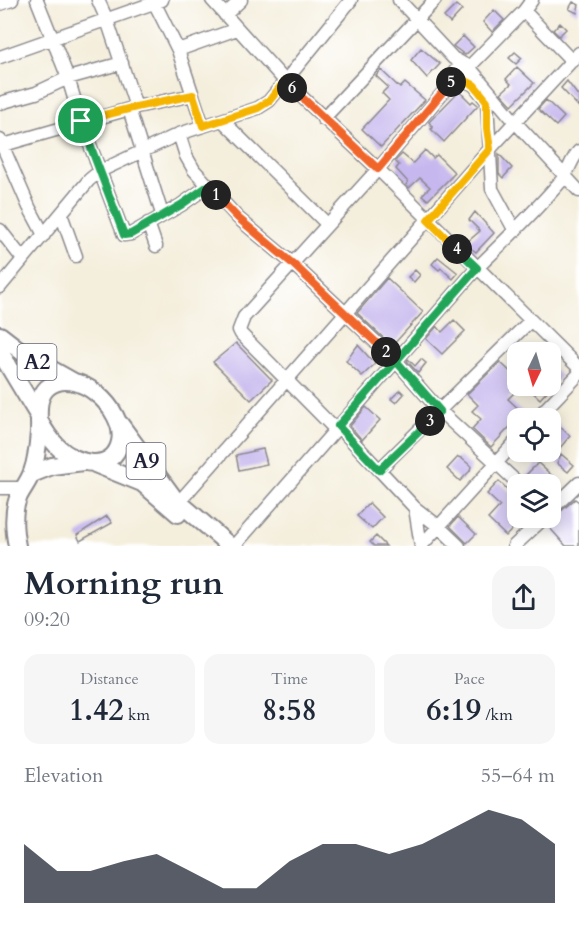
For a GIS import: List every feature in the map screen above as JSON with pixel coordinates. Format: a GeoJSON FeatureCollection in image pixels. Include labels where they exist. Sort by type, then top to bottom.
{"type":"FeatureCollection","features":[{"type":"Feature","properties":{"kind":"highway","name":"A2"},"geometry":{"type":"LineString","coordinates":[[0,335],[26,355],[98,394],[114,412],[120,423]]}},
{"type":"Feature","properties":{"kind":"highway","name":"A2"},"geometry":{"type":"LineString","coordinates":[[0,352],[44,429],[59,448],[89,463]]}},
{"type":"Feature","properties":{"kind":"highway","name":"A2"},"geometry":{"type":"LineString","coordinates":[[17,546],[15,512],[28,481],[37,450],[41,398],[45,390],[52,385],[64,382],[78,384]]}},
{"type":"Feature","properties":{"kind":"highway","name":"A9"},"geometry":{"type":"LineString","coordinates":[[120,423],[179,502],[232,546]]}},
{"type":"Feature","properties":{"kind":"highway"},"geometry":{"type":"LineString","coordinates":[[28,481],[52,466],[104,463],[111,459],[120,443],[120,423]]}},
{"type":"Feature","properties":{"kind":"highway","name":"A9"},"geometry":{"type":"LineString","coordinates":[[89,463],[142,483],[215,546]]}},
{"type":"Feature","properties":{"kind":"street"},"geometry":{"type":"LineString","coordinates":[[0,4],[12,0]]}},
{"type":"Feature","properties":{"kind":"street"},"geometry":{"type":"LineString","coordinates":[[37,0],[68,78],[81,121],[124,235],[131,234],[181,205],[208,186]]}},
{"type":"Feature","properties":{"kind":"street"},"geometry":{"type":"LineString","coordinates":[[98,0],[122,63],[142,149],[162,214]]}},
{"type":"Feature","properties":{"kind":"street"},"geometry":{"type":"LineString","coordinates":[[212,0],[285,81],[378,169],[578,368],[545,408]]}},
{"type":"Feature","properties":{"kind":"street"},"geometry":{"type":"LineString","coordinates":[[225,15],[241,0]]}},
{"type":"Feature","properties":{"kind":"street"},"geometry":{"type":"LineString","coordinates":[[3,278],[44,235],[89,180],[100,171],[142,149],[179,134],[258,108],[269,101],[351,0]]}},
{"type":"Feature","properties":{"kind":"street"},"geometry":{"type":"LineString","coordinates":[[399,0],[453,58],[469,67],[515,122],[579,191]]}},
{"type":"Feature","properties":{"kind":"street"},"geometry":{"type":"LineString","coordinates":[[323,119],[435,0]]}},
{"type":"Feature","properties":{"kind":"street"},"geometry":{"type":"LineString","coordinates":[[459,546],[415,508],[379,470],[285,381],[239,330],[244,317],[378,169],[456,76],[469,67],[532,0]]}},
{"type":"Feature","properties":{"kind":"street"},"geometry":{"type":"LineString","coordinates":[[0,57],[157,1],[178,50],[203,126]]}},
{"type":"Feature","properties":{"kind":"street"},"geometry":{"type":"LineString","coordinates":[[179,502],[490,149],[575,57],[524,11]]}},
{"type":"Feature","properties":{"kind":"street"},"geometry":{"type":"LineString","coordinates":[[178,50],[237,29]]}},
{"type":"Feature","properties":{"kind":"street"},"geometry":{"type":"LineString","coordinates":[[453,58],[456,76]]}},
{"type":"Feature","properties":{"kind":"street"},"geometry":{"type":"LineString","coordinates":[[0,104],[36,93],[68,78],[122,63]]}},
{"type":"Feature","properties":{"kind":"street"},"geometry":{"type":"LineString","coordinates":[[456,76],[474,85],[487,101],[492,189],[515,231]]}},
{"type":"Feature","properties":{"kind":"street"},"geometry":{"type":"LineString","coordinates":[[44,235],[1,144],[81,121],[193,95]]}},
{"type":"Feature","properties":{"kind":"street"},"geometry":{"type":"LineString","coordinates":[[223,121],[327,224]]}},
{"type":"Feature","properties":{"kind":"street"},"geometry":{"type":"LineString","coordinates":[[179,134],[190,165],[238,218],[293,264],[396,361],[440,411],[508,474]]}},
{"type":"Feature","properties":{"kind":"street"},"geometry":{"type":"LineString","coordinates":[[232,546],[477,268],[565,177],[579,151]]}},
{"type":"Feature","properties":{"kind":"street"},"geometry":{"type":"LineString","coordinates":[[61,214],[76,256]]}},
{"type":"Feature","properties":{"kind":"street"},"geometry":{"type":"LineString","coordinates":[[148,223],[156,246]]}},
{"type":"Feature","properties":{"kind":"street"},"geometry":{"type":"LineString","coordinates":[[0,230],[22,258]]}},
{"type":"Feature","properties":{"kind":"street"},"geometry":{"type":"LineString","coordinates":[[379,470],[530,321]]}},
{"type":"Feature","properties":{"kind":"street"},"geometry":{"type":"LineString","coordinates":[[415,508],[421,546],[507,450]]}},
{"type":"Feature","properties":{"kind":"street"},"geometry":{"type":"LineString","coordinates":[[0,487],[28,481]]}},
{"type":"Feature","properties":{"kind":"street"},"geometry":{"type":"LineString","coordinates":[[561,500],[579,483]]}},
{"type":"Feature","properties":{"kind":"street"},"geometry":{"type":"LineString","coordinates":[[514,546],[533,528]]}},
{"type":"Feature","properties":{"kind":"building"},"geometry":{"type":"Polygon","coordinates":[[[573,2],[579,5],[577,13],[569,9],[573,2]]]}},
{"type":"Feature","properties":{"kind":"building"},"geometry":{"type":"Polygon","coordinates":[[[456,5],[462,10],[450,23],[444,17],[456,5]]]}},
{"type":"Feature","properties":{"kind":"building"},"geometry":{"type":"Polygon","coordinates":[[[494,10],[504,20],[492,32],[483,22],[494,10]]]}},
{"type":"Feature","properties":{"kind":"building"},"geometry":{"type":"Polygon","coordinates":[[[560,23],[566,29],[559,36],[553,30],[560,23]]]}},
{"type":"Feature","properties":{"kind":"building"},"geometry":{"type":"Polygon","coordinates":[[[463,36],[474,47],[465,55],[453,46],[463,36]]]}},
{"type":"Feature","properties":{"kind":"building"},"geometry":{"type":"Polygon","coordinates":[[[421,48],[440,64],[427,78],[411,60],[421,48]]]}},
{"type":"Feature","properties":{"kind":"building"},"geometry":{"type":"Polygon","coordinates":[[[515,52],[522,58],[516,64],[509,58],[515,52]]]}},
{"type":"Feature","properties":{"kind":"building"},"geometry":{"type":"Polygon","coordinates":[[[517,67],[534,83],[512,105],[501,93],[511,84],[506,79],[517,67]]]}},
{"type":"Feature","properties":{"kind":"building"},"geometry":{"type":"Polygon","coordinates":[[[381,70],[400,88],[405,83],[425,100],[381,147],[362,129],[389,100],[382,93],[388,87],[376,76],[381,70]]]}},
{"type":"Feature","properties":{"kind":"building"},"geometry":{"type":"Polygon","coordinates":[[[567,81],[579,97],[579,107],[561,88],[567,81]]]}},
{"type":"Feature","properties":{"kind":"building"},"geometry":{"type":"Polygon","coordinates":[[[459,91],[471,103],[473,101],[478,105],[444,142],[431,129],[433,128],[429,122],[459,91]]]}},
{"type":"Feature","properties":{"kind":"building"},"geometry":{"type":"Polygon","coordinates":[[[546,100],[564,117],[556,126],[538,109],[546,100]]]}},
{"type":"Feature","properties":{"kind":"building"},"geometry":{"type":"Polygon","coordinates":[[[425,150],[433,158],[437,155],[455,173],[428,200],[422,195],[430,187],[420,178],[409,188],[406,185],[408,182],[396,169],[399,165],[395,161],[402,154],[413,163],[425,150]]]}},
{"type":"Feature","properties":{"kind":"building"},"geometry":{"type":"Polygon","coordinates":[[[499,154],[512,168],[503,178],[499,174],[499,154]]]}},
{"type":"Feature","properties":{"kind":"building"},"geometry":{"type":"Polygon","coordinates":[[[475,212],[494,233],[476,252],[465,244],[480,231],[469,220],[475,212]]]}},
{"type":"Feature","properties":{"kind":"building"},"geometry":{"type":"Polygon","coordinates":[[[438,257],[458,273],[453,279],[441,268],[439,270],[432,264],[438,257]]]}},
{"type":"Feature","properties":{"kind":"building"},"geometry":{"type":"Polygon","coordinates":[[[415,270],[420,275],[414,282],[408,277],[415,270]]]}},
{"type":"Feature","properties":{"kind":"building"},"geometry":{"type":"Polygon","coordinates":[[[387,278],[423,312],[392,346],[357,313],[387,278]]]}},
{"type":"Feature","properties":{"kind":"building"},"geometry":{"type":"Polygon","coordinates":[[[454,320],[465,331],[442,354],[426,339],[437,326],[442,332],[454,320]]]}},
{"type":"Feature","properties":{"kind":"building"},"geometry":{"type":"Polygon","coordinates":[[[236,343],[272,380],[251,400],[213,362],[236,343]]]}},
{"type":"Feature","properties":{"kind":"building"},"geometry":{"type":"Polygon","coordinates":[[[358,345],[375,364],[362,376],[346,361],[358,345]]]}},
{"type":"Feature","properties":{"kind":"building"},"geometry":{"type":"Polygon","coordinates":[[[408,359],[415,366],[421,359],[426,363],[418,373],[407,361],[408,359]]]}},
{"type":"Feature","properties":{"kind":"building"},"geometry":{"type":"Polygon","coordinates":[[[500,362],[507,369],[507,396],[511,396],[508,399],[518,408],[507,408],[507,430],[491,447],[472,429],[481,419],[472,411],[478,405],[467,394],[500,362]]]}},
{"type":"Feature","properties":{"kind":"building"},"geometry":{"type":"Polygon","coordinates":[[[400,390],[404,394],[396,403],[391,399],[400,390]]]}},
{"type":"Feature","properties":{"kind":"building"},"geometry":{"type":"Polygon","coordinates":[[[366,407],[380,420],[362,440],[350,426],[366,407]]]}},
{"type":"Feature","properties":{"kind":"building"},"geometry":{"type":"Polygon","coordinates":[[[561,427],[570,436],[561,447],[561,427]]]}},
{"type":"Feature","properties":{"kind":"building"},"geometry":{"type":"Polygon","coordinates":[[[263,449],[267,464],[239,470],[236,455],[263,449]]]}},
{"type":"Feature","properties":{"kind":"building"},"geometry":{"type":"Polygon","coordinates":[[[561,454],[574,465],[568,472],[557,463],[561,462],[561,454]]]}},
{"type":"Feature","properties":{"kind":"building"},"geometry":{"type":"Polygon","coordinates":[[[458,457],[471,466],[470,471],[460,481],[447,469],[458,457]]]}},
{"type":"Feature","properties":{"kind":"building"},"geometry":{"type":"Polygon","coordinates":[[[538,463],[550,474],[527,474],[538,463]]]}},
{"type":"Feature","properties":{"kind":"building"},"geometry":{"type":"Polygon","coordinates":[[[499,481],[507,489],[507,528],[514,528],[506,536],[488,519],[500,506],[487,494],[499,481]]]}},
{"type":"Feature","properties":{"kind":"building"},"geometry":{"type":"Polygon","coordinates":[[[575,499],[579,502],[579,546],[566,546],[550,528],[561,528],[561,511],[575,499]]]}},
{"type":"Feature","properties":{"kind":"building"},"geometry":{"type":"Polygon","coordinates":[[[369,503],[383,517],[372,529],[357,516],[369,503]]]}},
{"type":"Feature","properties":{"kind":"building"},"geometry":{"type":"Polygon","coordinates":[[[107,516],[112,523],[80,541],[77,535],[107,516]]]}},
{"type":"Feature","properties":{"kind":"building"},"geometry":{"type":"Polygon","coordinates":[[[458,517],[476,534],[467,543],[450,526],[458,517]]]}},
{"type":"Feature","properties":{"kind":"building"},"geometry":{"type":"Polygon","coordinates":[[[376,536],[386,546],[374,546],[370,542],[376,536]]]}},
{"type":"Feature","properties":{"kind":"route"},"geometry":{"type":"LineString","coordinates":[[81,121],[124,235],[131,234],[181,205],[208,186],[238,218],[293,264],[396,361],[338,426],[379,470],[440,411],[396,361],[477,268],[428,220],[490,149],[487,101],[474,85],[456,76],[378,169],[285,81],[269,101],[258,108],[203,126],[193,95],[81,121]]}}]}
